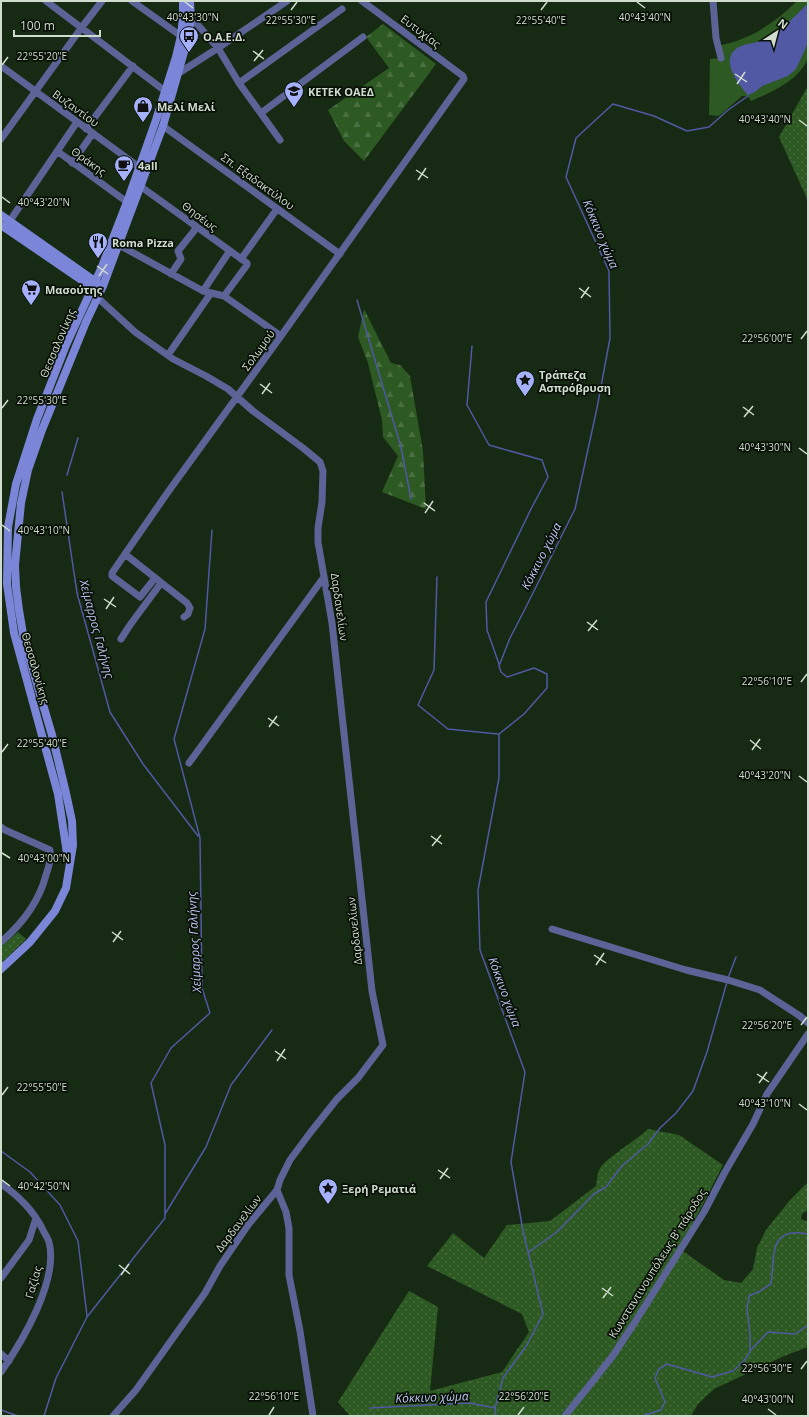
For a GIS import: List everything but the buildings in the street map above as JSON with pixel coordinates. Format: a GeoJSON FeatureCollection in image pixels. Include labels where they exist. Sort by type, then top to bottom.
{"type":"FeatureCollection","features":[{"type":"Feature","properties":{"kind":"main road","name":"Θεσσαλονίκης"},"geometry":{"type":"LineString","coordinates":[[69,864],[58,794],[14,633],[7,584],[8,527],[12,499],[28,443],[66,345],[93,288],[127,202],[165,91],[181,36],[183,1]]}},
{"type":"Feature","properties":{"kind":"main road","name":"Θεσσαλονίκης"},"geometry":{"type":"LineString","coordinates":[[1,969],[30,942],[55,911],[66,888],[73,845],[72,821],[52,735],[24,640],[16,587],[15,565],[21,503],[28,470],[48,416],[86,322],[103,286],[163,126],[188,38],[191,14],[190,1]]}},
{"type":"Feature","properties":{"kind":"main road"},"geometry":{"type":"LineString","coordinates":[[1,215],[5,225],[93,288],[98,298]]}},
{"type":"Feature","properties":{"kind":"main road"},"geometry":{"type":"LineString","coordinates":[[93,288],[103,286]]}},
{"type":"Feature","properties":{"kind":"street"},"geometry":{"type":"LineString","coordinates":[[46,1],[165,91]]}},
{"type":"Feature","properties":{"kind":"street"},"geometry":{"type":"LineString","coordinates":[[1,139],[102,1]]}},
{"type":"Feature","properties":{"kind":"street"},"geometry":{"type":"LineString","coordinates":[[132,1],[181,36]]}},
{"type":"Feature","properties":{"kind":"street"},"geometry":{"type":"LineString","coordinates":[[178,73],[287,1]]}},
{"type":"Feature","properties":{"kind":"street","name":"Ευτυχίας"},"geometry":{"type":"LineString","coordinates":[[362,1],[463,76],[464,79]]}},
{"type":"Feature","properties":{"kind":"street"},"geometry":{"type":"LineString","coordinates":[[713,1],[716,38],[721,58]]}},
{"type":"Feature","properties":{"kind":"street"},"geometry":{"type":"LineString","coordinates":[[239,83],[342,9]]}},
{"type":"Feature","properties":{"kind":"street"},"geometry":{"type":"LineString","coordinates":[[191,14],[197,24],[218,48],[239,83],[280,140]]}},
{"type":"Feature","properties":{"kind":"street"},"geometry":{"type":"LineString","coordinates":[[261,113],[363,37]]}},
{"type":"Feature","properties":{"kind":"street","name":"Βυζαντίου"},"geometry":{"type":"LineString","coordinates":[[1,66],[139,167]]}},
{"type":"Feature","properties":{"kind":"street"},"geometry":{"type":"LineString","coordinates":[[86,128],[133,66]]}},
{"type":"Feature","properties":{"kind":"street","name":"Σολωμού"},"geometry":{"type":"LineString","coordinates":[[158,580],[140,597],[111,575],[168,492],[464,79]]}},
{"type":"Feature","properties":{"kind":"street"},"geometry":{"type":"LineString","coordinates":[[5,225],[78,122]]}},
{"type":"Feature","properties":{"kind":"street","name":"Σπ. Εξαδακτύλου"},"geometry":{"type":"LineString","coordinates":[[163,126],[340,254]]}},
{"type":"Feature","properties":{"kind":"street"},"geometry":{"type":"LineString","coordinates":[[72,163],[93,133]]}},
{"type":"Feature","properties":{"kind":"street","name":"Θράκης"},"geometry":{"type":"LineString","coordinates":[[57,151],[127,202]]}},
{"type":"Feature","properties":{"kind":"street","name":"Θησέως"},"geometry":{"type":"LineString","coordinates":[[140,186],[247,264],[224,296]]}},
{"type":"Feature","properties":{"kind":"street"},"geometry":{"type":"LineString","coordinates":[[241,259],[277,209]]}},
{"type":"Feature","properties":{"kind":"street"},"geometry":{"type":"LineString","coordinates":[[171,274],[181,259],[178,251],[194,231],[196,226]]}},
{"type":"Feature","properties":{"kind":"street"},"geometry":{"type":"LineString","coordinates":[[119,245],[203,291],[224,296],[281,336]]}},
{"type":"Feature","properties":{"kind":"street"},"geometry":{"type":"LineString","coordinates":[[203,291],[229,252]]}},
{"type":"Feature","properties":{"kind":"street"},"geometry":{"type":"LineString","coordinates":[[168,355],[211,293]]}},
{"type":"Feature","properties":{"kind":"street","name":"Δαρδανελίων"},"geometry":{"type":"LineString","coordinates":[[98,298],[129,327],[168,355],[216,381],[256,414],[320,462],[323,471],[318,542],[332,623],[372,991],[383,1045],[358,1078],[337,1099],[290,1160],[280,1180],[277,1190],[248,1225],[220,1266],[205,1293],[136,1390],[113,1416]]}},
{"type":"Feature","properties":{"kind":"street"},"geometry":{"type":"LineString","coordinates":[[125,554],[187,603],[190,608],[188,614],[184,617]]}},
{"type":"Feature","properties":{"kind":"street"},"geometry":{"type":"LineString","coordinates":[[189,763],[324,577]]}},
{"type":"Feature","properties":{"kind":"street"},"geometry":{"type":"LineString","coordinates":[[121,639],[158,580]]}},
{"type":"Feature","properties":{"kind":"street"},"geometry":{"type":"LineString","coordinates":[[1,942],[31,910],[44,885],[51,860],[50,850],[2,831]]}},
{"type":"Feature","properties":{"kind":"street"},"geometry":{"type":"LineString","coordinates":[[552,929],[686,970],[728,980],[760,990],[800,1016],[808,1023]]}},
{"type":"Feature","properties":{"kind":"street","name":"Κωνσταντινουπόλεως Β' πάροδος"},"geometry":{"type":"LineString","coordinates":[[565,1416],[612,1357],[635,1322],[704,1212],[753,1124],[767,1094],[808,1034]]}},
{"type":"Feature","properties":{"kind":"street","name":"Γαζίας"},"geometry":{"type":"LineString","coordinates":[[1,1184],[17,1195],[36,1218],[49,1242],[51,1260],[49,1276],[34,1315],[18,1347],[1,1372]]}},
{"type":"Feature","properties":{"kind":"street"},"geometry":{"type":"LineString","coordinates":[[277,1190],[286,1212],[289,1228],[289,1275],[300,1332],[313,1416]]}},
{"type":"Feature","properties":{"kind":"street"},"geometry":{"type":"LineString","coordinates":[[1,1278],[29,1240],[36,1218]]}},
{"type":"Feature","properties":{"kind":"street"},"geometry":{"type":"LineString","coordinates":[[1,1354],[9,1361]]}},
{"type":"Feature","properties":{"kind":"green space"},"geometry":{"type":"Polygon","coordinates":[[[797,1],[808,1],[808,58],[804,66],[784,85],[775,90],[751,101],[748,96],[742,96],[719,116],[709,115],[710,59],[721,58],[721,45],[743,39],[762,29],[772,23],[797,1]]]}},
{"type":"Feature","properties":{"kind":"green space"},"geometry":{"type":"Polygon","coordinates":[[[383,24],[436,64],[364,161],[344,141],[328,110],[389,68],[366,37],[383,24]]]}},
{"type":"Feature","properties":{"kind":"green space"},"geometry":{"type":"Polygon","coordinates":[[[808,86],[808,201],[779,137],[808,86]]]}},
{"type":"Feature","properties":{"kind":"green space"},"geometry":{"type":"Polygon","coordinates":[[[364,309],[391,363],[400,365],[410,376],[423,451],[426,509],[382,492],[398,456],[383,437],[382,420],[368,363],[358,337],[364,309]]]}},
{"type":"Feature","properties":{"kind":"green space"},"geometry":{"type":"Polygon","coordinates":[[[18,932],[26,939],[1,963],[1,947],[18,932]]]}},
{"type":"Feature","properties":{"kind":"green space"},"geometry":{"type":"Polygon","coordinates":[[[648,1129],[679,1135],[723,1165],[680,1249],[724,1280],[741,1283],[753,1269],[757,1248],[766,1230],[790,1200],[808,1182],[808,1210],[802,1214],[801,1219],[808,1222],[808,1347],[784,1356],[714,1389],[698,1404],[691,1416],[350,1416],[338,1402],[409,1291],[438,1307],[430,1391],[502,1372],[529,1332],[522,1314],[427,1266],[453,1233],[484,1258],[507,1225],[550,1221],[596,1186],[598,1172],[602,1166],[648,1129]]]}},
{"type":"Feature","properties":{"kind":"water"},"geometry":{"type":"Polygon","coordinates":[[[808,3],[808,43],[796,69],[788,76],[762,86],[755,92],[748,95],[736,79],[730,66],[732,54],[739,47],[762,41],[771,35],[788,22],[808,3]]]}},
{"type":"Feature","properties":{"kind":"waterway","name":"Κόκκινο χώμα"},"geometry":{"type":"LineString","coordinates":[[496,1416],[495,1408],[503,1378],[527,1345],[543,1314],[523,1231],[511,1162],[525,1072],[480,950],[478,890],[499,778],[499,734],[524,714],[547,688],[547,674],[534,668],[507,677],[501,672],[499,666],[510,638],[575,509],[597,408],[610,338],[609,271],[566,177],[576,138],[613,104],[654,116],[687,131],[709,127],[728,110],[748,96]]}},
{"type":"Feature","properties":{"kind":"waterway","name":"Κόκκινο χώμα"},"geometry":{"type":"LineString","coordinates":[[357,300],[401,447],[411,499]]}},
{"type":"Feature","properties":{"kind":"waterway","name":"Κόκκινο χώμα"},"geometry":{"type":"LineString","coordinates":[[472,346],[467,405],[489,445],[542,460],[548,477],[486,602],[487,630],[499,664]]}},
{"type":"Feature","properties":{"kind":"waterway"},"geometry":{"type":"LineString","coordinates":[[67,475],[78,438]]}},
{"type":"Feature","properties":{"kind":"waterway","name":"Χείμαρρος Γαλήνης"},"geometry":{"type":"LineString","coordinates":[[62,492],[77,593],[110,712],[143,764],[198,836]]}},
{"type":"Feature","properties":{"kind":"waterway","name":"Χείμαρρος Γαλήνης"},"geometry":{"type":"LineString","coordinates":[[44,1416],[56,1378],[87,1317],[165,1218],[165,1145],[151,1083],[171,1048],[210,1013],[202,988],[200,838],[174,739],[205,629],[212,530]]}},
{"type":"Feature","properties":{"kind":"waterway","name":"Κόκκινο χώμα"},"geometry":{"type":"LineString","coordinates":[[437,577],[434,670],[418,705],[448,729],[498,734]]}},
{"type":"Feature","properties":{"kind":"waterway","name":"Κόκκινο χώμα"},"geometry":{"type":"LineString","coordinates":[[728,978],[736,957]]}},
{"type":"Feature","properties":{"kind":"waterway","name":"Κόκκινο χώμα"},"geometry":{"type":"LineString","coordinates":[[529,1252],[558,1231],[594,1194],[606,1187],[622,1166],[648,1144],[660,1128],[676,1113],[693,1091],[707,1052],[727,982]]}},
{"type":"Feature","properties":{"kind":"waterway"},"geometry":{"type":"LineString","coordinates":[[165,1214],[206,1147],[231,1085],[272,1030]]}},
{"type":"Feature","properties":{"kind":"waterway"},"geometry":{"type":"LineString","coordinates":[[1,1151],[30,1172],[60,1205],[78,1241],[87,1316]]}},
{"type":"Feature","properties":{"kind":"waterway"},"geometry":{"type":"LineString","coordinates":[[641,1416],[661,1410],[665,1402],[655,1378],[659,1369],[667,1364],[712,1377],[733,1371],[744,1361],[750,1352],[750,1333],[747,1309],[749,1296],[771,1284],[774,1254],[780,1239],[786,1234],[808,1234]]}},
{"type":"Feature","properties":{"kind":"waterway"},"geometry":{"type":"LineString","coordinates":[[750,1351],[768,1332],[795,1334],[808,1325]]}},
{"type":"Feature","properties":{"kind":"waterway","name":"Κόκκινο χώμα"},"geometry":{"type":"LineString","coordinates":[[370,1408],[469,1403],[495,1408]]}},
{"type":"Feature","properties":{"kind":"waterway"},"geometry":{"type":"LineString","coordinates":[[1,1410],[18,1416]]}},
{"type":"Feature","properties":{"kind":"place","name":"Ο.Α.Ε.Δ."},"geometry":{"type":"Point","coordinates":[189,53]}},
{"type":"Feature","properties":{"kind":"place","name":"ΚΕΤΕΚ ΟΑΕΔ"},"geometry":{"type":"Point","coordinates":[294,108]}},
{"type":"Feature","properties":{"kind":"place","name":"Μελί Μελί"},"geometry":{"type":"Point","coordinates":[143,123]}},
{"type":"Feature","properties":{"kind":"place","name":"4all"},"geometry":{"type":"Point","coordinates":[124,182]}},
{"type":"Feature","properties":{"kind":"place","name":"Roma Pizza"},"geometry":{"type":"Point","coordinates":[98,259]}},
{"type":"Feature","properties":{"kind":"place","name":"Μασούτης"},"geometry":{"type":"Point","coordinates":[31,306]}},
{"type":"Feature","properties":{"kind":"place","name":"Τράπεζα Ασπρόβρυση"},"geometry":{"type":"Point","coordinates":[525,397]}},
{"type":"Feature","properties":{"kind":"place","name":"Ξερή Ρεματιά"},"geometry":{"type":"Point","coordinates":[328,1205]}}]}
